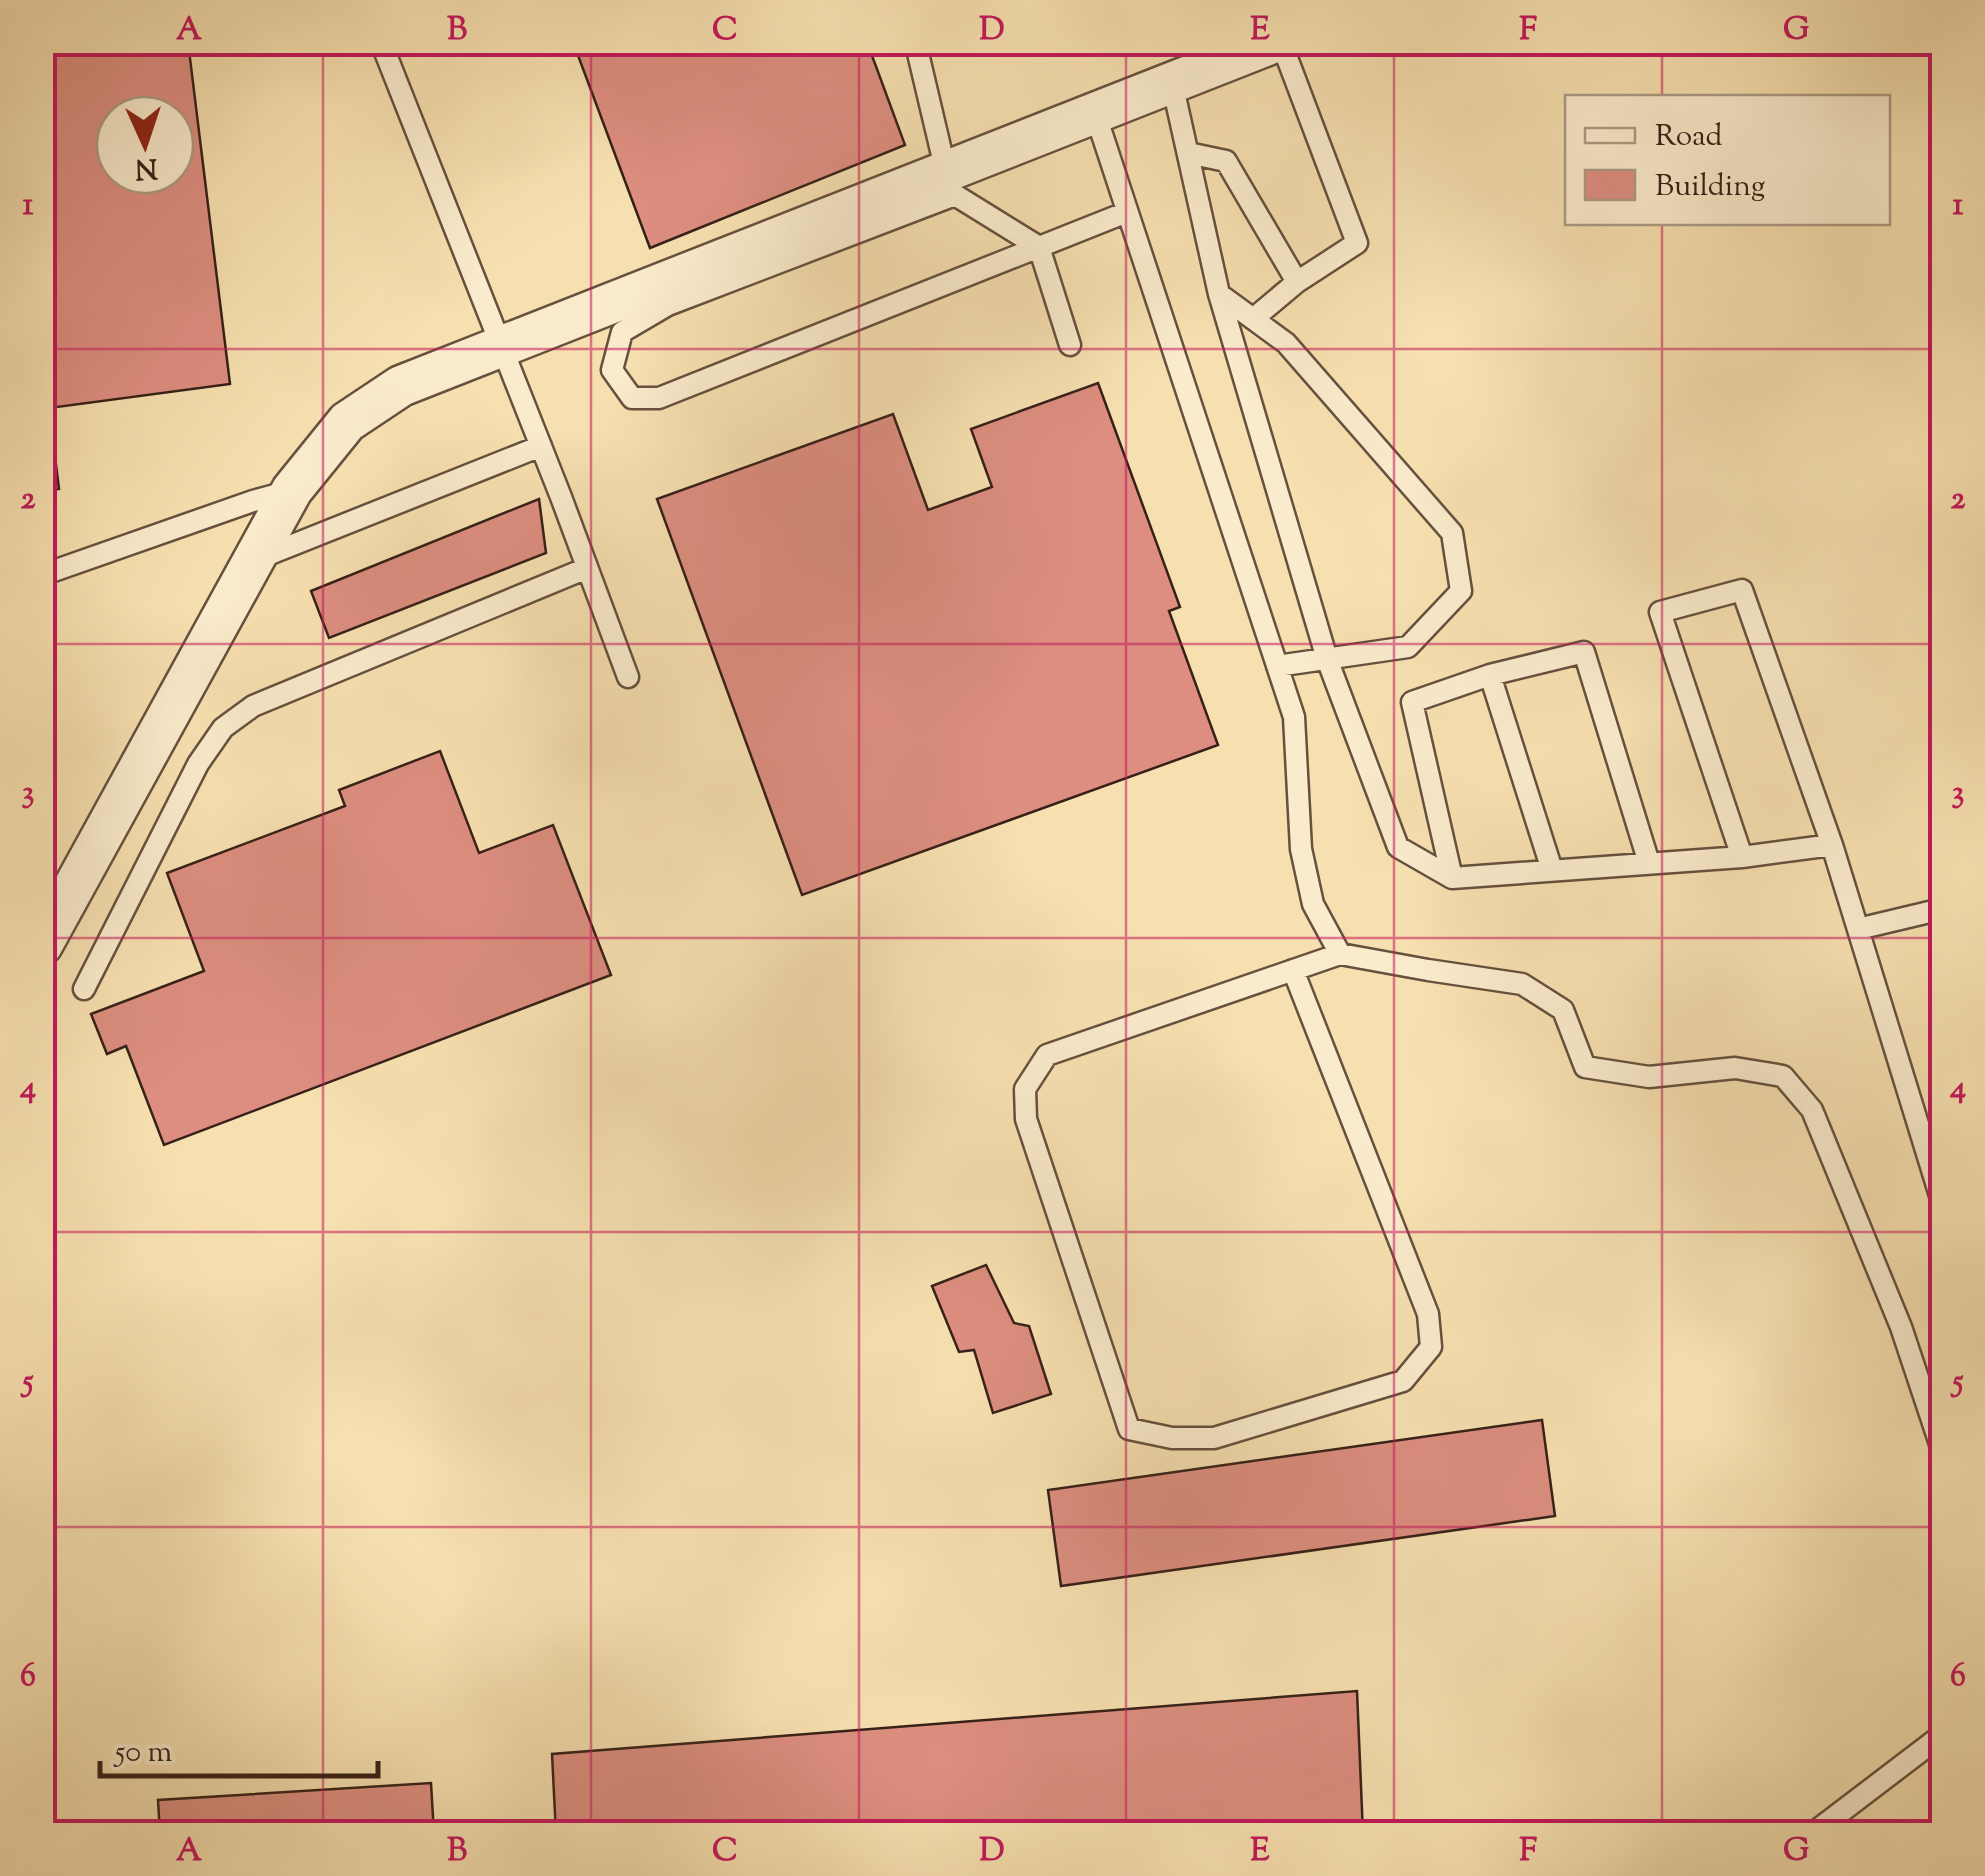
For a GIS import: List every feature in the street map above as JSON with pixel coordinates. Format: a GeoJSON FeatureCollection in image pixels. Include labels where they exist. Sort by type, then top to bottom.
{"type":"FeatureCollection","features":[{"type":"Feature","properties":{"kind":"street"},"geometry":{"type":"LineString","coordinates":[[42,945],[292,490],[347,422],[400,386],[1278,42]]}},
{"type":"Feature","properties":{"kind":"lane"},"geometry":{"type":"LineString","coordinates":[[381,42],[628,677]]}},
{"type":"Feature","properties":{"kind":"lane"},"geometry":{"type":"LineString","coordinates":[[918,42],[946,172]]}},
{"type":"Feature","properties":{"kind":"lane"},"geometry":{"type":"LineString","coordinates":[[1254,320],[1298,282],[1357,243],[1278,42]]}},
{"type":"Feature","properties":{"kind":"lane"},"geometry":{"type":"LineString","coordinates":[[1172,83],[1218,294],[1327,659],[1398,848],[1452,878],[1742,856],[1832,845]]}},
{"type":"Feature","properties":{"kind":"lane"},"geometry":{"type":"LineString","coordinates":[[1095,113],[1294,718],[1301,849],[1313,904],[1340,954]]}},
{"type":"Feature","properties":{"kind":"lane"},"geometry":{"type":"LineString","coordinates":[[1188,154],[1226,161],[1298,282]]}},
{"type":"Feature","properties":{"kind":"lane"},"geometry":{"type":"LineString","coordinates":[[1070,345],[1039,247],[955,195],[668,305],[622,332],[612,370],[632,398],[659,398],[1039,247],[1127,212]]}},
{"type":"Feature","properties":{"kind":"lane"},"geometry":{"type":"LineString","coordinates":[[1218,294],[1286,343],[1452,533],[1461,591],[1408,647],[1277,666]]}},
{"type":"Feature","properties":{"kind":"lane"},"geometry":{"type":"LineString","coordinates":[[254,560],[541,446]]}},
{"type":"Feature","properties":{"kind":"lane"},"geometry":{"type":"LineString","coordinates":[[42,574],[292,490]]}},
{"type":"Feature","properties":{"kind":"lane"},"geometry":{"type":"LineString","coordinates":[[84,989],[198,764],[222,728],[253,706],[588,568]]}},
{"type":"Feature","properties":{"kind":"lane"},"geometry":{"type":"LineString","coordinates":[[1742,856],[1660,612],[1742,590],[1832,845],[1942,1202]]}},
{"type":"Feature","properties":{"kind":"lane"},"geometry":{"type":"LineString","coordinates":[[1452,878],[1412,702],[1490,675],[1584,652],[1649,863]]}},
{"type":"Feature","properties":{"kind":"lane"},"geometry":{"type":"LineString","coordinates":[[1490,675],[1552,870]]}},
{"type":"Feature","properties":{"kind":"lane"},"geometry":{"type":"LineString","coordinates":[[1858,929],[1942,909]]}},
{"type":"Feature","properties":{"kind":"lane"},"geometry":{"type":"LineString","coordinates":[[1293,970],[1428,1314],[1431,1347],[1403,1382],[1214,1438],[1172,1438],[1129,1428],[1026,1118],[1024,1089],[1048,1055],[1293,970],[1340,954],[1522,984],[1563,1010],[1585,1067],[1649,1077],[1735,1068],[1783,1076],[1812,1110],[1901,1328],[1942,1448]]}},
{"type":"Feature","properties":{"kind":"lane"},"geometry":{"type":"LineString","coordinates":[[1812,1834],[1942,1734]]}},
{"type":"Feature","properties":{"kind":"building"},"geometry":{"type":"Polygon","coordinates":[[[42,42],[188,42],[195,95],[95,95],[95,195],[195,195],[195,99],[230,384],[49,408],[59,489],[42,491],[42,42]]]}},
{"type":"Feature","properties":{"kind":"building"},"geometry":{"type":"Polygon","coordinates":[[[573,42],[867,42],[905,145],[650,248],[573,42]]]}},
{"type":"Feature","properties":{"kind":"building"},"geometry":{"type":"Polygon","coordinates":[[[1098,383],[1180,607],[1169,611],[1218,745],[802,895],[657,499],[893,414],[928,510],[992,487],[971,429],[1098,383]]]}},
{"type":"Feature","properties":{"kind":"building"},"geometry":{"type":"Polygon","coordinates":[[[539,499],[546,553],[329,638],[311,591],[539,499]]]}},
{"type":"Feature","properties":{"kind":"building"},"geometry":{"type":"Polygon","coordinates":[[[440,751],[479,853],[553,825],[611,975],[164,1145],[126,1046],[107,1054],[91,1014],[204,971],[167,873],[345,806],[339,790],[440,751]]]}},
{"type":"Feature","properties":{"kind":"building"},"geometry":{"type":"Polygon","coordinates":[[[986,1265],[1014,1323],[1029,1326],[1051,1394],[993,1413],[974,1350],[959,1352],[932,1286],[986,1265]]]}},
{"type":"Feature","properties":{"kind":"building"},"geometry":{"type":"Polygon","coordinates":[[[1542,1420],[1555,1516],[1061,1586],[1048,1490],[1542,1420]]]}},
{"type":"Feature","properties":{"kind":"building"},"geometry":{"type":"Polygon","coordinates":[[[1357,1691],[1363,1834],[556,1834],[552,1754],[1357,1691]]]}},
{"type":"Feature","properties":{"kind":"building"},"geometry":{"type":"Polygon","coordinates":[[[431,1783],[434,1834],[160,1834],[158,1800],[431,1783]]]}}]}
